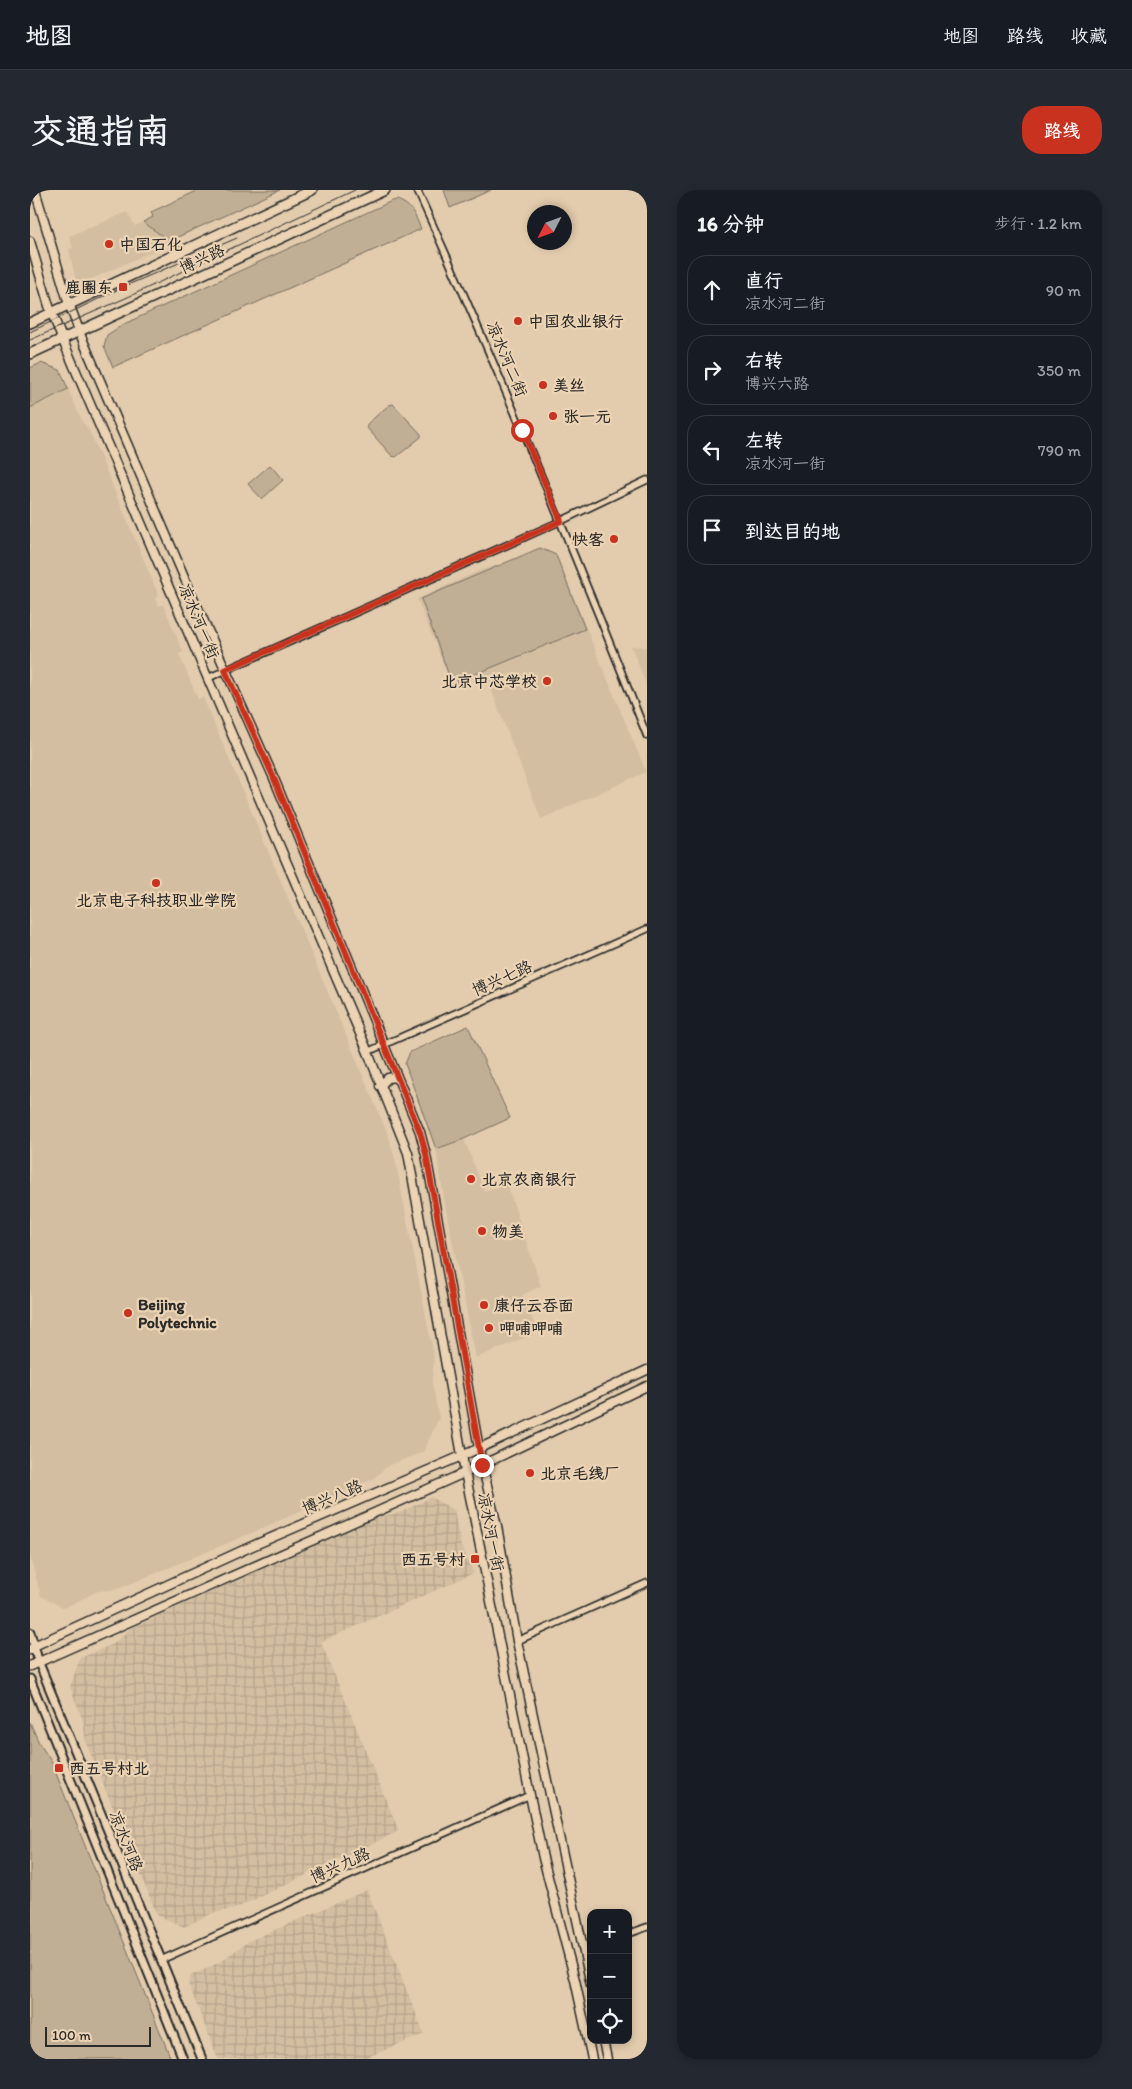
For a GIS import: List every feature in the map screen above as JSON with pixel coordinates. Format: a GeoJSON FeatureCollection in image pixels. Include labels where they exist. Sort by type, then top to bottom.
{"type":"FeatureCollection","features":[{"type":"Feature","properties":{"kind":"main road","name":"凉水河一街"},"geometry":{"type":"LineString","coordinates":[[35,190],[69,305],[225,670],[273,776],[420,1132],[426,1154],[482,1465],[497,1526],[517,1641],[587,1950]]}},
{"type":"Feature","properties":{"kind":"main road","name":"博兴路"},"geometry":{"type":"LineString","coordinates":[[30,324],[312,190]]}},
{"type":"Feature","properties":{"kind":"main road","name":"博兴路"},"geometry":{"type":"LineString","coordinates":[[30,354],[386,190]]}},
{"type":"Feature","properties":{"kind":"main road","name":"凉水河一街"},"geometry":{"type":"LineString","coordinates":[[30,241],[52,313],[367,1052],[408,1153],[465,1472],[530,1796],[543,1858],[592,2059]]}},
{"type":"Feature","properties":{"kind":"main road"},"geometry":{"type":"LineString","coordinates":[[380,1086],[388,1078],[394,1077],[399,1081]]}},
{"type":"Feature","properties":{"kind":"main road","name":"博兴八路"},"geometry":{"type":"LineString","coordinates":[[32,1648],[250,1548],[480,1448],[647,1370]]}},
{"type":"Feature","properties":{"kind":"main road","name":"博兴八路"},"geometry":{"type":"LineString","coordinates":[[30,1666],[482,1465],[647,1386]]}},
{"type":"Feature","properties":{"kind":"main road"},"geometry":{"type":"LineString","coordinates":[[604,2044],[607,2059]]}},
{"type":"Feature","properties":{"kind":"street","name":"凉水河二街"},"geometry":{"type":"LineString","coordinates":[[417,190],[482,334],[561,521],[647,736]]}},
{"type":"Feature","properties":{"kind":"street"},"geometry":{"type":"LineString","coordinates":[[208,678],[561,521],[647,480]]}},
{"type":"Feature","properties":{"kind":"street","name":"博兴七路"},"geometry":{"type":"LineString","coordinates":[[367,1052],[647,929]]}},
{"type":"Feature","properties":{"kind":"street"},"geometry":{"type":"LineString","coordinates":[[517,1641],[647,1583]]}},
{"type":"Feature","properties":{"kind":"street","name":"凉水河路"},"geometry":{"type":"LineString","coordinates":[[30,1632],[32,1648],[38,1664],[202,2059]]}},
{"type":"Feature","properties":{"kind":"street","name":"凉水河路"},"geometry":{"type":"LineString","coordinates":[[30,1679],[183,2059]]}},
{"type":"Feature","properties":{"kind":"street","name":"博兴九路"},"geometry":{"type":"LineString","coordinates":[[160,1960],[530,1796]]}},
{"type":"Feature","properties":{"kind":"street"},"geometry":{"type":"LineString","coordinates":[[632,1933],[647,1927]]}},
{"type":"Feature","properties":{"kind":"shaded area"},"geometry":{"type":"Polygon","coordinates":[[[199,190],[280,190],[169,241],[143,222],[153,217],[151,212],[199,190]]]}},
{"type":"Feature","properties":{"kind":"shaded area"},"geometry":{"type":"Polygon","coordinates":[[[444,190],[491,190],[450,208],[444,190]]]}},
{"type":"Feature","properties":{"kind":"shaded area"},"geometry":{"type":"Polygon","coordinates":[[[397,200],[410,208],[421,229],[113,367],[104,346],[107,335],[124,324],[397,200]]]}},
{"type":"Feature","properties":{"kind":"shaded area"},"geometry":{"type":"Polygon","coordinates":[[[127,212],[135,226],[143,222],[171,243],[85,282],[76,282],[69,249],[73,248],[69,236],[127,212]]]}},
{"type":"Feature","properties":{"kind":"shaded area"},"geometry":{"type":"Polygon","coordinates":[[[41,363],[60,370],[68,389],[30,408],[30,368],[41,363]]]}},
{"type":"Feature","properties":{"kind":"shaded area","name":"北京电子科技职业学院"},"geometry":{"type":"Polygon","coordinates":[[[68,389],[82,421],[90,432],[159,596],[155,598],[159,606],[163,604],[183,652],[179,654],[198,699],[203,697],[389,1137],[434,1357],[432,1382],[439,1418],[423,1452],[389,1465],[373,1479],[247,1535],[118,1589],[98,1591],[64,1608],[41,1596],[30,1557],[30,408],[68,389]]]}},
{"type":"Feature","properties":{"kind":"shaded area"},"geometry":{"type":"Polygon","coordinates":[[[393,404],[421,434],[421,437],[396,457],[392,456],[367,428],[367,424],[389,405],[393,404]]]}},
{"type":"Feature","properties":{"kind":"shaded area"},"geometry":{"type":"Polygon","coordinates":[[[270,465],[283,480],[262,499],[248,484],[270,465]]]}},
{"type":"Feature","properties":{"kind":"shaded area","name":"北京中芯学校"},"geometry":{"type":"Polygon","coordinates":[[[540,548],[556,555],[646,772],[541,819],[485,674],[453,687],[417,599],[483,569],[502,565],[540,548]]]}},
{"type":"Feature","properties":{"kind":"shaded area"},"geometry":{"type":"Polygon","coordinates":[[[540,548],[556,555],[585,629],[452,684],[421,599],[540,548]]]}},
{"type":"Feature","properties":{"kind":"shaded area"},"geometry":{"type":"Polygon","coordinates":[[[631,646],[647,647],[647,687],[631,646]]]}},
{"type":"Feature","properties":{"kind":"shaded area"},"geometry":{"type":"Polygon","coordinates":[[[468,1026],[510,1118],[464,1139],[436,1149],[405,1064],[410,1052],[468,1026]]]}},
{"type":"Feature","properties":{"kind":"shaded area"},"geometry":{"type":"Polygon","coordinates":[[[464,1139],[484,1191],[507,1184],[541,1286],[522,1295],[538,1332],[476,1358],[446,1210],[436,1149],[464,1139]]]}},
{"type":"Feature","properties":{"kind":"shaded area"},"geometry":{"type":"Polygon","coordinates":[[[431,1497],[454,1510],[461,1546],[474,1573],[321,1642],[399,1831],[234,1909],[213,1913],[184,1927],[157,1915],[86,1743],[83,1721],[70,1687],[80,1658],[113,1644],[131,1628],[377,1517],[399,1513],[431,1497]]]}},
{"type":"Feature","properties":{"kind":"shaded area"},"geometry":{"type":"Polygon","coordinates":[[[30,1722],[39,1743],[51,1761],[171,2059],[30,2059],[30,1722]]]}},
{"type":"Feature","properties":{"kind":"shaded area"},"geometry":{"type":"Polygon","coordinates":[[[367,1890],[424,2034],[363,2059],[218,2059],[188,1983],[191,1976],[218,1963],[249,1941],[367,1890]]]}},
{"type":"Feature","properties":{"kind":"tram line"},"geometry":{"type":"LineString","coordinates":[[30,340],[128,297],[355,190]]}},
{"type":"Feature","properties":{"kind":"tram line"},"geometry":{"type":"LineString","coordinates":[[30,332],[123,287],[237,238]]}},
{"type":"Feature","properties":{"kind":"place","name":"中国石化"},"geometry":{"type":"Point","coordinates":[109,244]}},
{"type":"Feature","properties":{"kind":"place","name":"鹿圈东"},"geometry":{"type":"Point","coordinates":[123,287]}},
{"type":"Feature","properties":{"kind":"place","name":"中国农业银行"},"geometry":{"type":"Point","coordinates":[518,321]}},
{"type":"Feature","properties":{"kind":"place","name":"美丝"},"geometry":{"type":"Point","coordinates":[543,385]}},
{"type":"Feature","properties":{"kind":"place","name":"张一元"},"geometry":{"type":"Point","coordinates":[553,416]}},
{"type":"Feature","properties":{"kind":"place","name":"快客"},"geometry":{"type":"Point","coordinates":[614,539]}},
{"type":"Feature","properties":{"kind":"place","name":"北京中芯学校"},"geometry":{"type":"Point","coordinates":[547,681]}},
{"type":"Feature","properties":{"kind":"place","name":"北京电子科技职业学院"},"geometry":{"type":"Point","coordinates":[156,883]}},
{"type":"Feature","properties":{"kind":"place","name":"北京农商银行"},"geometry":{"type":"Point","coordinates":[471,1179]}},
{"type":"Feature","properties":{"kind":"place","name":"物美"},"geometry":{"type":"Point","coordinates":[482,1231]}},
{"type":"Feature","properties":{"kind":"place","name":"康仔云吞面"},"geometry":{"type":"Point","coordinates":[484,1305]}},
{"type":"Feature","properties":{"kind":"place","name":"Beijing Polytechnic"},"geometry":{"type":"Point","coordinates":[128,1313]}},
{"type":"Feature","properties":{"kind":"place","name":"呷哺呷哺"},"geometry":{"type":"Point","coordinates":[489,1328]}},
{"type":"Feature","properties":{"kind":"place","name":"北京毛线厂"},"geometry":{"type":"Point","coordinates":[530,1473]}},
{"type":"Feature","properties":{"kind":"place","name":"西五号村"},"geometry":{"type":"Point","coordinates":[475,1559]}},
{"type":"Feature","properties":{"kind":"place","name":"西五号村北"},"geometry":{"type":"Point","coordinates":[59,1768]}},
{"type":"Feature","properties":{"kind":"route"},"geometry":{"type":"LineString","coordinates":[[482,1465],[426,1154],[420,1132],[273,776],[225,670],[561,521],[522,430]]}}]}
